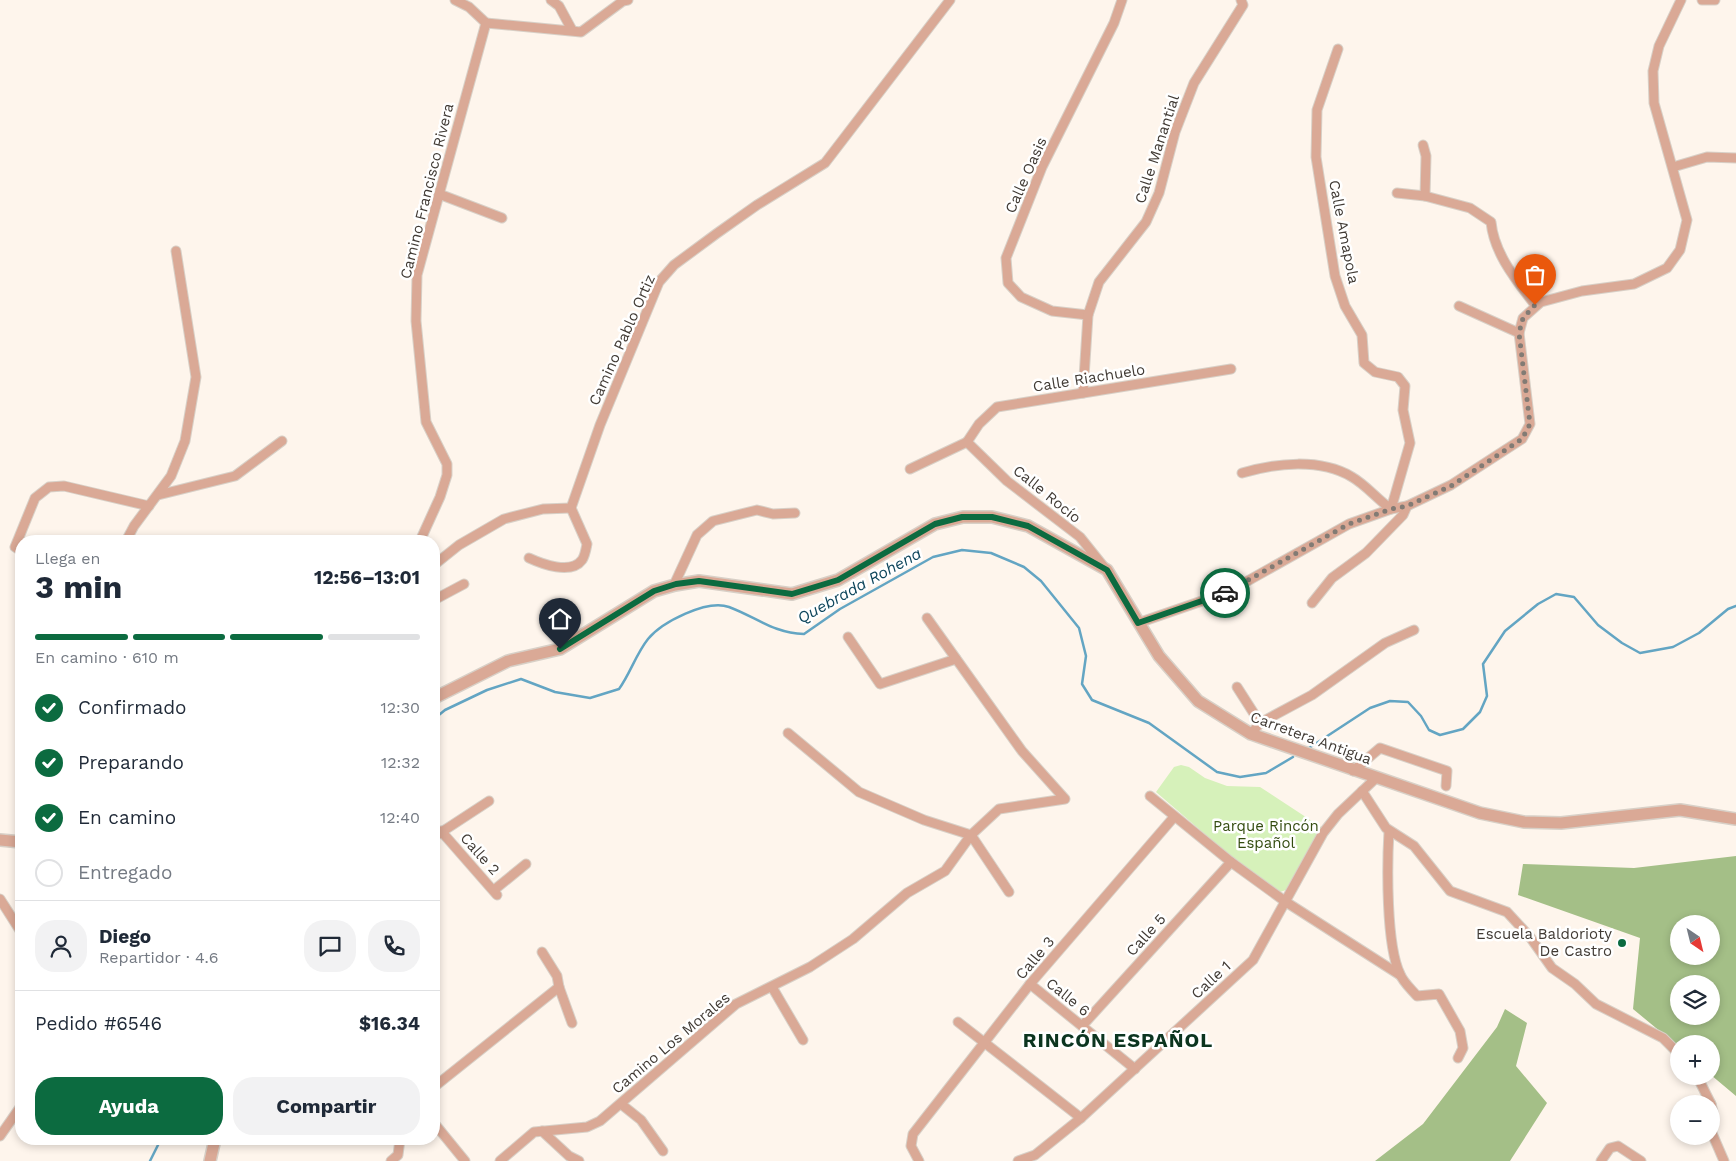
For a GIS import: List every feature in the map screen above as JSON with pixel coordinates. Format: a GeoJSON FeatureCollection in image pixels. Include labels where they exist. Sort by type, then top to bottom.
{"type":"FeatureCollection","features":[{"type":"Feature","properties":{"kind":"street"},"geometry":{"type":"LineString","coordinates":[[455,0],[468,4],[486,23],[581,32],[622,1],[628,0]]}},
{"type":"Feature","properties":{"kind":"street"},"geometry":{"type":"LineString","coordinates":[[551,0],[559,6],[572,30]]}},
{"type":"Feature","properties":{"kind":"street","name":"Camino Pablo Ortiz"},"geometry":{"type":"LineString","coordinates":[[571,508],[600,425],[659,282],[674,265],[716,234],[757,205],[825,163],[950,0]]}},
{"type":"Feature","properties":{"kind":"street","name":"Calle Oasis"},"geometry":{"type":"LineString","coordinates":[[1088,316],[1052,311],[1021,297],[1008,283],[1006,258],[1042,168],[1114,23],[1122,0]]}},
{"type":"Feature","properties":{"kind":"street","name":"Calle Manantial"},"geometry":{"type":"LineString","coordinates":[[1083,393],[1088,316],[1099,282],[1146,222],[1159,193],[1175,132],[1194,83],[1243,5],[1241,0]]}},
{"type":"Feature","properties":{"kind":"street"},"geometry":{"type":"LineString","coordinates":[[1138,623],[1228,592],[1349,524],[1391,509],[1407,506],[1451,486],[1522,439],[1530,424],[1519,333],[1523,318],[1535,305],[1582,291],[1634,284],[1667,268],[1680,250],[1687,220],[1654,103],[1653,71],[1659,46],[1681,0]]}},
{"type":"Feature","properties":{"kind":"street"},"geometry":{"type":"LineString","coordinates":[[1702,0],[1715,0]]}},
{"type":"Feature","properties":{"kind":"street","name":"Camino Francisco Rivera"},"geometry":{"type":"LineString","coordinates":[[423,535],[440,497],[447,475],[447,464],[426,422],[416,321],[417,275],[486,23]]}},
{"type":"Feature","properties":{"kind":"street","name":"Calle Amapola"},"geometry":{"type":"LineString","coordinates":[[1338,49],[1317,110],[1316,158],[1335,276],[1346,306],[1362,334],[1364,363],[1375,372],[1398,377],[1406,386],[1403,410],[1410,443],[1391,509]]}},
{"type":"Feature","properties":{"kind":"street"},"geometry":{"type":"LineString","coordinates":[[1423,145],[1426,156],[1425,196]]}},
{"type":"Feature","properties":{"kind":"street"},"geometry":{"type":"LineString","coordinates":[[1673,167],[1707,157],[1736,158]]}},
{"type":"Feature","properties":{"kind":"street"},"geometry":{"type":"LineString","coordinates":[[1397,193],[1425,196],[1470,208],[1491,222],[1492,231],[1509,271],[1535,305]]}},
{"type":"Feature","properties":{"kind":"street"},"geometry":{"type":"LineString","coordinates":[[439,194],[502,218]]}},
{"type":"Feature","properties":{"kind":"street"},"geometry":{"type":"LineString","coordinates":[[130,535],[171,476],[185,441],[196,377],[176,251]]}},
{"type":"Feature","properties":{"kind":"street"},"geometry":{"type":"LineString","coordinates":[[1459,306],[1519,333]]}},
{"type":"Feature","properties":{"kind":"street","name":"Calle Riachuelo"},"geometry":{"type":"LineString","coordinates":[[967,442],[979,424],[997,407],[1231,369]]}},
{"type":"Feature","properties":{"kind":"street"},"geometry":{"type":"LineString","coordinates":[[158,495],[234,476],[282,441]]}},
{"type":"Feature","properties":{"kind":"street"},"geometry":{"type":"LineString","coordinates":[[910,469],[967,442]]}},
{"type":"Feature","properties":{"kind":"street","name":"Calle Rocío"},"geometry":{"type":"LineString","coordinates":[[967,442],[1007,481],[1080,538],[1107,570]]}},
{"type":"Feature","properties":{"kind":"street"},"geometry":{"type":"LineString","coordinates":[[1242,473],[1272,466],[1330,466],[1352,477],[1391,509]]}},
{"type":"Feature","properties":{"kind":"street"},"geometry":{"type":"LineString","coordinates":[[21,535],[35,498],[49,487],[64,486],[149,506]]}},
{"type":"Feature","properties":{"kind":"street"},"geometry":{"type":"LineString","coordinates":[[1312,603],[1332,578],[1366,553],[1403,515],[1407,506]]}},
{"type":"Feature","properties":{"kind":"street"},"geometry":{"type":"LineString","coordinates":[[440,560],[459,545],[504,519],[543,509],[571,508],[587,544],[582,560],[576,564],[553,568],[529,558]]}},
{"type":"Feature","properties":{"kind":"street"},"geometry":{"type":"LineString","coordinates":[[674,585],[697,535],[713,521],[757,510],[773,514],[795,513]]}},
{"type":"Feature","properties":{"kind":"street"},"geometry":{"type":"LineString","coordinates":[[440,695],[508,662],[560,649],[654,591],[674,585],[699,581],[792,594],[838,580],[935,524],[962,517],[992,517],[1028,526],[1107,570]]}},
{"type":"Feature","properties":{"kind":"street","name":"Carretera Antigua"},"geometry":{"type":"LineString","coordinates":[[1107,570],[1159,656],[1198,701],[1251,734],[1353,771],[1480,813],[1524,822],[1561,823],[1680,810],[1736,819]]}},
{"type":"Feature","properties":{"kind":"street"},"geometry":{"type":"LineString","coordinates":[[440,597],[464,584]]}},
{"type":"Feature","properties":{"kind":"street"},"geometry":{"type":"LineString","coordinates":[[848,637],[880,684],[956,659],[926,618]]}},
{"type":"Feature","properties":{"kind":"street"},"geometry":{"type":"LineString","coordinates":[[1251,734],[1260,723],[1312,695],[1385,643],[1414,630]]}},
{"type":"Feature","properties":{"kind":"street","name":"Camino Los Morales"},"geometry":{"type":"LineString","coordinates":[[500,1161],[534,1132],[587,1127],[600,1121],[736,1004],[810,968],[853,939],[906,893],[945,871],[971,835],[999,809],[1065,799],[1022,751],[956,659]]}},
{"type":"Feature","properties":{"kind":"street"},"geometry":{"type":"LineString","coordinates":[[1237,687],[1260,723]]}},
{"type":"Feature","properties":{"kind":"street"},"geometry":{"type":"LineString","coordinates":[[788,733],[859,792],[924,820],[971,835],[1009,892]]}},
{"type":"Feature","properties":{"kind":"street"},"geometry":{"type":"LineString","coordinates":[[1353,771],[1380,748],[1447,771],[1446,786]]}},
{"type":"Feature","properties":{"kind":"street","name":"Calle 1"},"geometry":{"type":"LineString","coordinates":[[1018,1161],[1035,1155],[1081,1118],[1253,960],[1323,833],[1338,814],[1376,778]]}},
{"type":"Feature","properties":{"kind":"street"},"geometry":{"type":"LineString","coordinates":[[1362,791],[1389,831],[1414,846],[1450,891],[1508,912],[1530,937],[1552,968],[1575,984],[1596,1004],[1663,1038],[1670,1045]]}},
{"type":"Feature","properties":{"kind":"street"},"geometry":{"type":"LineString","coordinates":[[1150,796],[1174,818],[1286,902],[1400,975],[1417,996],[1439,994],[1460,1031],[1464,1048],[1458,1058]]}},
{"type":"Feature","properties":{"kind":"street"},"geometry":{"type":"LineString","coordinates":[[440,833],[489,800]]}},
{"type":"Feature","properties":{"kind":"street","name":"Calle 3"},"geometry":{"type":"LineString","coordinates":[[919,1161],[911,1146],[912,1134],[1030,984],[1174,818]]}},
{"type":"Feature","properties":{"kind":"street"},"geometry":{"type":"LineString","coordinates":[[1389,831],[1387,874],[1393,945],[1400,975]]}},
{"type":"Feature","properties":{"kind":"street","name":"Calle 2"},"geometry":{"type":"LineString","coordinates":[[440,836],[495,893],[526,864]]}},
{"type":"Feature","properties":{"kind":"street"},"geometry":{"type":"LineString","coordinates":[[0,840],[15,841]]}},
{"type":"Feature","properties":{"kind":"street","name":"Calle 5"},"geometry":{"type":"LineString","coordinates":[[1082,1026],[1231,862]]}},
{"type":"Feature","properties":{"kind":"street"},"geometry":{"type":"LineString","coordinates":[[0,899],[15,923]]}},
{"type":"Feature","properties":{"kind":"street"},"geometry":{"type":"LineString","coordinates":[[542,952],[557,976],[572,1023]]}},
{"type":"Feature","properties":{"kind":"street","name":"Calle 6"},"geometry":{"type":"LineString","coordinates":[[1030,984],[1135,1069]]}},
{"type":"Feature","properties":{"kind":"street"},"geometry":{"type":"LineString","coordinates":[[440,1081],[559,987]]}},
{"type":"Feature","properties":{"kind":"street"},"geometry":{"type":"LineString","coordinates":[[772,987],[803,1040]]}},
{"type":"Feature","properties":{"kind":"street"},"geometry":{"type":"LineString","coordinates":[[958,1022],[1081,1118]]}},
{"type":"Feature","properties":{"kind":"street"},"geometry":{"type":"LineString","coordinates":[[620,1104],[642,1120],[663,1151]]}},
{"type":"Feature","properties":{"kind":"street"},"geometry":{"type":"LineString","coordinates":[[0,1136],[15,1115]]}},
{"type":"Feature","properties":{"kind":"street"},"geometry":{"type":"LineString","coordinates":[[440,1130],[465,1161]]}},
{"type":"Feature","properties":{"kind":"street"},"geometry":{"type":"LineString","coordinates":[[542,1131],[569,1156],[579,1161]]}},
{"type":"Feature","properties":{"kind":"street"},"geometry":{"type":"LineString","coordinates":[[210,1161],[214,1145]]}},
{"type":"Feature","properties":{"kind":"street"},"geometry":{"type":"LineString","coordinates":[[391,1161],[398,1155],[399,1145]]}},
{"type":"Feature","properties":{"kind":"street"},"geometry":{"type":"LineString","coordinates":[[1717,1145],[1724,1161]]}},
{"type":"Feature","properties":{"kind":"street"},"geometry":{"type":"LineString","coordinates":[[1602,1161],[1610,1148],[1618,1146],[1641,1161]]}},
{"type":"Feature","properties":{"kind":"green space","name":"Parque Rincón Español"},"geometry":{"type":"Polygon","coordinates":[[[1181,765],[1189,767],[1205,778],[1227,786],[1260,787],[1321,827],[1289,889],[1280,892],[1235,860],[1156,792],[1174,767],[1181,765]]]}},
{"type":"Feature","properties":{"kind":"green space"},"geometry":{"type":"Polygon","coordinates":[[[1736,856],[1736,1096],[1720,1083],[1720,1035],[1670,1035],[1670,1040],[1633,1009],[1640,938],[1518,895],[1523,864],[1634,868],[1736,856]]]}},
{"type":"Feature","properties":{"kind":"green space"},"geometry":{"type":"Polygon","coordinates":[[[1505,1009],[1527,1023],[1516,1066],[1547,1103],[1510,1161],[1375,1161],[1423,1124],[1497,1027],[1505,1009]]]}},
{"type":"Feature","properties":{"kind":"waterway","name":"Quebrada Rohena"},"geometry":{"type":"LineString","coordinates":[[440,714],[487,690],[521,679],[555,692],[590,698],[619,689],[636,657],[655,632],[674,619],[709,606],[720,605],[729,607],[774,628],[804,634],[840,609],[933,557],[962,550],[991,553],[1024,567],[1041,581],[1079,628],[1086,656],[1082,684],[1092,700],[1149,723],[1217,772],[1240,777],[1266,773],[1293,757]]}},
{"type":"Feature","properties":{"kind":"waterway","name":"Quebrada Rohena"},"geometry":{"type":"LineString","coordinates":[[1309,748],[1370,708],[1390,701],[1408,702],[1421,716],[1429,730],[1440,735],[1463,729],[1480,712],[1487,696],[1483,664],[1505,631],[1538,604],[1556,594],[1574,597],[1598,625],[1622,643],[1640,653],[1673,647],[1699,633],[1728,609],[1736,606]]}},
{"type":"Feature","properties":{"kind":"waterway","name":"Quebrada Rohena"},"geometry":{"type":"LineString","coordinates":[[150,1161],[158,1145]]}},
{"type":"Feature","properties":{"kind":"way so far"},"geometry":{"type":"LineString","coordinates":[[1225,593],[1349,524],[1391,509],[1407,506],[1451,486],[1522,439],[1530,424],[1519,333],[1523,318],[1535,305]]}},
{"type":"Feature","properties":{"kind":"place","name":"Escuela Baldorioty De Castro"},"geometry":{"type":"Point","coordinates":[1622,943]}},
{"type":"Feature","properties":{"kind":"district","name":"RINCÓN ESPAÑOL"},"geometry":{"type":"Point","coordinates":[1118,1040]}},
{"type":"Feature","properties":{"kind":"route"},"geometry":{"type":"LineString","coordinates":[[560,649],[654,591],[676,584],[699,581],[792,594],[838,580],[935,524],[962,517],[992,517],[1028,526],[1107,570],[1138,623],[1225,593]]}}]}
